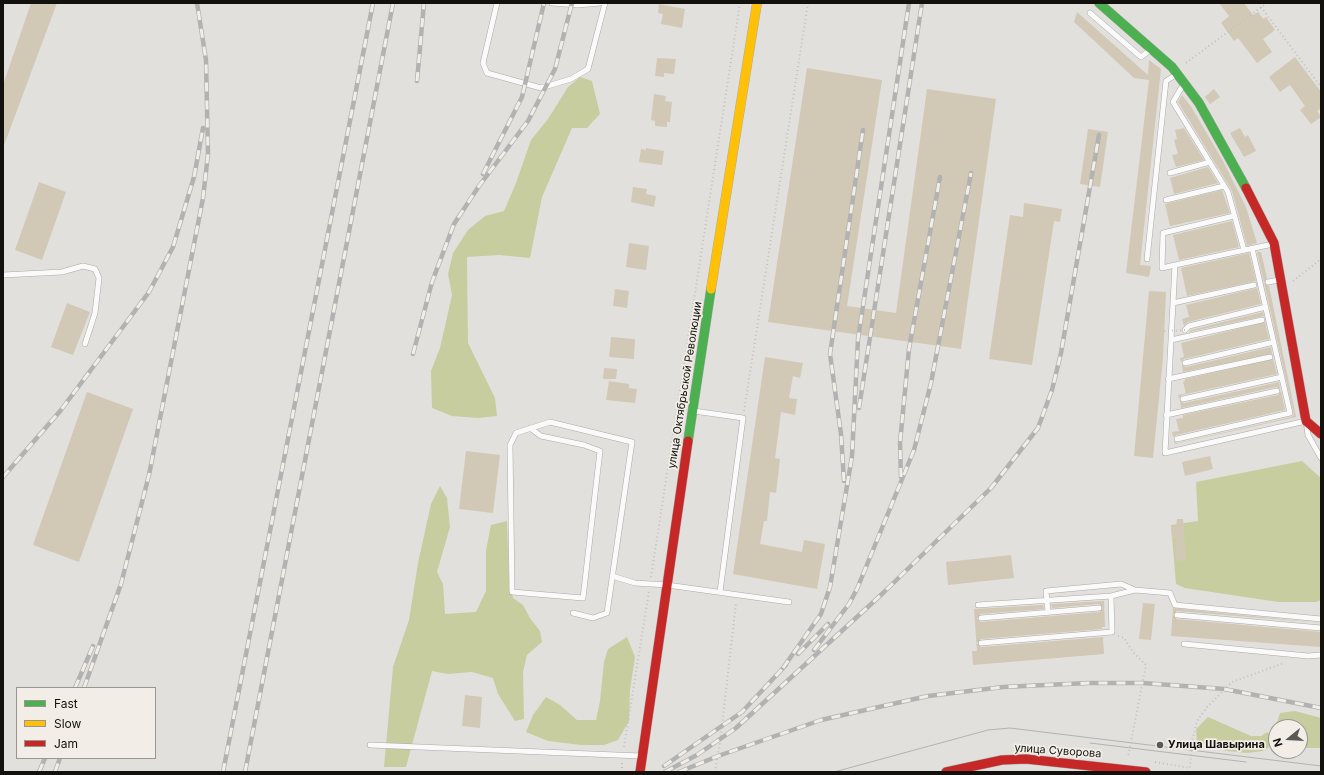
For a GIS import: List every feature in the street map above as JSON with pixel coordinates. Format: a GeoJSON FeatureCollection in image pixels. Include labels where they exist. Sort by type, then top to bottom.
{"type":"FeatureCollection","features":[{"type":"Feature","properties":{"kind":"main road","name":"улица Октябрьской Революции"},"geometry":{"type":"LineString","coordinates":[[640,772],[692,411],[757,3]]}},
{"type":"Feature","properties":{"kind":"main road"},"geometry":{"type":"LineString","coordinates":[[1099,3],[1152,48],[1176,72],[1199,103],[1230,157],[1274,243],[1282,284],[1284,314],[1296,387],[1306,421],[1321,434]]}},
{"type":"Feature","properties":{"kind":"main road","name":"улица Суворова"},"geometry":{"type":"LineString","coordinates":[[946,772],[1002,760],[1026,759],[1093,769],[1146,772]]}},
{"type":"Feature","properties":{"kind":"lane"},"geometry":{"type":"LineString","coordinates":[[496,3],[483,63],[487,73],[541,88],[571,78],[588,69],[605,3]]}},
{"type":"Feature","properties":{"kind":"lane"},"geometry":{"type":"LineString","coordinates":[[552,3],[578,5],[600,3]]}},
{"type":"Feature","properties":{"kind":"lane"},"geometry":{"type":"LineString","coordinates":[[1090,13],[1140,57],[1152,48]]}},
{"type":"Feature","properties":{"kind":"lane"},"geometry":{"type":"LineString","coordinates":[[1147,259],[1166,81],[1176,72]]}},
{"type":"Feature","properties":{"kind":"lane"},"geometry":{"type":"LineString","coordinates":[[1184,82],[1173,102],[1228,192],[1244,250]]}},
{"type":"Feature","properties":{"kind":"lane"},"geometry":{"type":"LineString","coordinates":[[1170,174],[1210,162]]}},
{"type":"Feature","properties":{"kind":"lane"},"geometry":{"type":"LineString","coordinates":[[1166,200],[1224,186]]}},
{"type":"Feature","properties":{"kind":"lane"},"geometry":{"type":"LineString","coordinates":[[1234,216],[1162,233],[1162,268],[1274,243]]}},
{"type":"Feature","properties":{"kind":"lane"},"geometry":{"type":"LineString","coordinates":[[1177,439],[1290,413],[1252,248]]}},
{"type":"Feature","properties":{"kind":"lane"},"geometry":{"type":"LineString","coordinates":[[1176,265],[1168,379],[1165,453],[1306,421],[1308,435],[1321,458]]}},
{"type":"Feature","properties":{"kind":"lane"},"geometry":{"type":"LineString","coordinates":[[3,276],[62,272],[83,266],[95,269],[99,278],[95,313],[85,344]]}},
{"type":"Feature","properties":{"kind":"lane"},"geometry":{"type":"LineString","coordinates":[[1268,282],[1282,284]]}},
{"type":"Feature","properties":{"kind":"lane"},"geometry":{"type":"LineString","coordinates":[[1173,303],[1254,285]]}},
{"type":"Feature","properties":{"kind":"lane"},"geometry":{"type":"LineString","coordinates":[[1185,330],[1189,326],[1266,307]]}},
{"type":"Feature","properties":{"kind":"lane"},"geometry":{"type":"LineString","coordinates":[[1171,340],[1262,320]]}},
{"type":"Feature","properties":{"kind":"lane"},"geometry":{"type":"LineString","coordinates":[[1185,363],[1274,342]]}},
{"type":"Feature","properties":{"kind":"lane"},"geometry":{"type":"LineString","coordinates":[[1168,379],[1270,357]]}},
{"type":"Feature","properties":{"kind":"lane"},"geometry":{"type":"LineString","coordinates":[[1182,399],[1282,377]]}},
{"type":"Feature","properties":{"kind":"lane"},"geometry":{"type":"LineString","coordinates":[[1166,415],[1277,391]]}},
{"type":"Feature","properties":{"kind":"lane"},"geometry":{"type":"LineString","coordinates":[[692,411],[743,418],[720,592]]}},
{"type":"Feature","properties":{"kind":"lane"},"geometry":{"type":"LineString","coordinates":[[530,428],[542,436],[584,445],[600,451],[583,598],[512,592],[510,445],[516,433],[530,428],[550,422],[632,442],[607,613],[593,618],[573,613]]}},
{"type":"Feature","properties":{"kind":"lane"},"geometry":{"type":"LineString","coordinates":[[612,576],[635,583],[667,585],[789,602]]}},
{"type":"Feature","properties":{"kind":"lane"},"geometry":{"type":"LineString","coordinates":[[1048,612],[1046,591],[1121,584],[1135,590],[1170,593],[1175,605],[1321,619]]}},
{"type":"Feature","properties":{"kind":"lane"},"geometry":{"type":"LineString","coordinates":[[978,605],[1111,596],[1135,590]]}},
{"type":"Feature","properties":{"kind":"lane"},"geometry":{"type":"LineString","coordinates":[[981,643],[1112,632],[1111,596]]}},
{"type":"Feature","properties":{"kind":"lane"},"geometry":{"type":"LineString","coordinates":[[981,618],[1099,608]]}},
{"type":"Feature","properties":{"kind":"lane"},"geometry":{"type":"LineString","coordinates":[[1177,615],[1321,628]]}},
{"type":"Feature","properties":{"kind":"lane"},"geometry":{"type":"LineString","coordinates":[[1184,644],[1308,656],[1321,655]]}},
{"type":"Feature","properties":{"kind":"lane"},"geometry":{"type":"LineString","coordinates":[[370,745],[642,756]]}},
{"type":"Feature","properties":{"kind":"path"},"geometry":{"type":"LineString","coordinates":[[622,772],[623,756],[740,3]]}},
{"type":"Feature","properties":{"kind":"path"},"geometry":{"type":"LineString","coordinates":[[743,418],[808,3]]}},
{"type":"Feature","properties":{"kind":"path"},"geometry":{"type":"LineString","coordinates":[[1176,72],[1267,3]]}},
{"type":"Feature","properties":{"kind":"path"},"geometry":{"type":"LineString","coordinates":[[1261,7],[1321,87]]}},
{"type":"Feature","properties":{"kind":"path"},"geometry":{"type":"LineString","coordinates":[[1282,284],[1321,259]]}},
{"type":"Feature","properties":{"kind":"path"},"geometry":{"type":"LineString","coordinates":[[1164,331],[1185,330]]}},
{"type":"Feature","properties":{"kind":"path"},"geometry":{"type":"LineString","coordinates":[[715,772],[733,640],[737,594]]}},
{"type":"Feature","properties":{"kind":"path"},"geometry":{"type":"LineString","coordinates":[[1112,632],[1124,638],[1133,652],[1146,665],[1128,758],[1135,759]]}},
{"type":"Feature","properties":{"kind":"path"},"geometry":{"type":"LineString","coordinates":[[1151,762],[1190,768],[1192,742],[1197,721],[1207,707],[1232,682],[1286,662]]}},
{"type":"Feature","properties":{"kind":"green space"},"geometry":{"type":"Polygon","coordinates":[[[580,77],[592,81],[600,114],[587,128],[572,128],[542,197],[530,258],[499,255],[467,257],[468,343],[495,398],[497,416],[478,418],[452,416],[432,408],[431,371],[440,348],[452,295],[448,274],[453,253],[468,230],[485,216],[504,211],[516,183],[531,140],[548,119],[568,87],[580,77]]]}},
{"type":"Feature","properties":{"kind":"green space"},"geometry":{"type":"Polygon","coordinates":[[[1302,461],[1321,478],[1321,600],[1316,602],[1278,602],[1185,588],[1176,584],[1171,525],[1198,521],[1196,482],[1302,461]]]}},
{"type":"Feature","properties":{"kind":"green space"},"geometry":{"type":"Polygon","coordinates":[[[440,486],[447,498],[450,527],[437,572],[443,584],[445,614],[476,612],[486,591],[486,550],[491,525],[507,521],[509,580],[513,598],[523,605],[530,618],[540,631],[542,642],[527,655],[523,672],[524,719],[515,721],[498,694],[493,678],[472,672],[448,674],[432,671],[406,767],[384,767],[393,667],[409,620],[418,563],[431,504],[440,486]]]}},
{"type":"Feature","properties":{"kind":"green space"},"geometry":{"type":"Polygon","coordinates":[[[627,637],[635,657],[630,690],[629,721],[618,740],[604,745],[581,745],[548,741],[526,732],[533,715],[546,697],[560,705],[577,720],[596,720],[600,701],[604,662],[608,649],[627,637]]]}},
{"type":"Feature","properties":{"kind":"green space"},"geometry":{"type":"Polygon","coordinates":[[[1295,711],[1321,718],[1321,748],[1308,748],[1308,719],[1278,719],[1280,713],[1295,711]]]}},
{"type":"Feature","properties":{"kind":"green space"},"geometry":{"type":"Polygon","coordinates":[[[1208,717],[1251,736],[1261,736],[1267,732],[1268,748],[1263,751],[1247,753],[1227,751],[1199,744],[1197,743],[1196,729],[1208,717]]]}},
{"type":"Feature","properties":{"kind":"building"},"geometry":{"type":"Polygon","coordinates":[[[31,3],[57,3],[3,148],[3,85],[31,3]]]}},
{"type":"Feature","properties":{"kind":"building"},"geometry":{"type":"Polygon","coordinates":[[[1219,3],[1244,3],[1253,15],[1258,12],[1263,19],[1266,17],[1275,30],[1263,39],[1272,52],[1257,63],[1238,38],[1234,41],[1221,23],[1229,16],[1219,3]]]}},
{"type":"Feature","properties":{"kind":"building"},"geometry":{"type":"Polygon","coordinates":[[[659,4],[685,9],[682,28],[661,24],[663,14],[658,13],[659,4]]]}},
{"type":"Feature","properties":{"kind":"building"},"geometry":{"type":"Polygon","coordinates":[[[1077,12],[1148,75],[1149,60],[1161,69],[1140,265],[1151,266],[1149,277],[1126,273],[1149,80],[1134,78],[1074,22],[1077,12]]]}},
{"type":"Feature","properties":{"kind":"building"},"geometry":{"type":"Polygon","coordinates":[[[1295,57],[1321,92],[1321,108],[1317,111],[1321,117],[1311,124],[1300,110],[1305,106],[1290,85],[1280,92],[1269,77],[1295,57]]]}},
{"type":"Feature","properties":{"kind":"building"},"geometry":{"type":"Polygon","coordinates":[[[657,58],[676,59],[674,74],[664,73],[664,77],[655,76],[657,58]]]}},
{"type":"Feature","properties":{"kind":"building"},"geometry":{"type":"Polygon","coordinates":[[[807,68],[882,80],[847,306],[896,313],[927,89],[996,99],[961,349],[768,322],[807,68]]]}},
{"type":"Feature","properties":{"kind":"building"},"geometry":{"type":"Polygon","coordinates":[[[1214,89],[1220,97],[1210,104],[1205,97],[1214,89]]]}},
{"type":"Feature","properties":{"kind":"building"},"geometry":{"type":"Polygon","coordinates":[[[654,94],[666,96],[665,101],[672,102],[670,122],[667,122],[667,127],[655,126],[655,121],[651,120],[654,94]]]}},
{"type":"Feature","properties":{"kind":"building"},"geometry":{"type":"Polygon","coordinates":[[[1182,95],[1192,108],[1223,161],[1246,207],[1257,243],[1247,246],[1232,191],[1178,102],[1182,95]]]}},
{"type":"Feature","properties":{"kind":"building"},"geometry":{"type":"Polygon","coordinates":[[[1184,128],[1204,160],[1176,167],[1172,155],[1178,154],[1174,140],[1177,139],[1175,130],[1184,128]]]}},
{"type":"Feature","properties":{"kind":"building"},"geometry":{"type":"Polygon","coordinates":[[[1240,128],[1245,137],[1248,135],[1256,151],[1244,157],[1230,133],[1240,128]]]}},
{"type":"Feature","properties":{"kind":"building"},"geometry":{"type":"Polygon","coordinates":[[[1088,129],[1108,132],[1100,187],[1080,184],[1088,129]]]}},
{"type":"Feature","properties":{"kind":"building"},"geometry":{"type":"Polygon","coordinates":[[[646,148],[664,151],[662,165],[639,162],[641,149],[646,150],[646,148]]]}},
{"type":"Feature","properties":{"kind":"building"},"geometry":{"type":"Polygon","coordinates":[[[1208,167],[1218,183],[1174,194],[1170,178],[1208,167]]]}},
{"type":"Feature","properties":{"kind":"building"},"geometry":{"type":"Polygon","coordinates":[[[39,182],[66,192],[42,260],[15,250],[39,182]]]}},
{"type":"Feature","properties":{"kind":"building"},"geometry":{"type":"Polygon","coordinates":[[[633,187],[647,189],[646,194],[656,196],[654,207],[631,202],[633,187]]]}},
{"type":"Feature","properties":{"kind":"building"},"geometry":{"type":"Polygon","coordinates":[[[1222,190],[1230,213],[1170,226],[1165,204],[1222,190]]]}},
{"type":"Feature","properties":{"kind":"building"},"geometry":{"type":"Polygon","coordinates":[[[1024,203],[1062,209],[1060,222],[1054,221],[1032,365],[989,359],[1010,215],[1023,217],[1024,203]]]}},
{"type":"Feature","properties":{"kind":"building"},"geometry":{"type":"Polygon","coordinates":[[[1232,221],[1239,247],[1179,260],[1173,235],[1232,221]]]}},
{"type":"Feature","properties":{"kind":"building"},"geometry":{"type":"Polygon","coordinates":[[[629,243],[649,246],[646,270],[626,267],[629,243]]]}},
{"type":"Feature","properties":{"kind":"building"},"geometry":{"type":"Polygon","coordinates":[[[1257,252],[1261,252],[1267,278],[1264,283],[1257,252]]]}},
{"type":"Feature","properties":{"kind":"building"},"geometry":{"type":"Polygon","coordinates":[[[1249,253],[1256,281],[1187,296],[1181,268],[1249,253]]]}},
{"type":"Feature","properties":{"kind":"building"},"geometry":{"type":"Polygon","coordinates":[[[1264,283],[1269,286],[1296,417],[1175,444],[1174,442],[1178,443],[1291,417],[1294,415],[1264,283]]]}},
{"type":"Feature","properties":{"kind":"building"},"geometry":{"type":"Polygon","coordinates":[[[1257,288],[1261,304],[1188,322],[1184,326],[1182,319],[1189,317],[1186,305],[1257,288]]]}},
{"type":"Feature","properties":{"kind":"building"},"geometry":{"type":"Polygon","coordinates":[[[615,289],[629,291],[627,308],[613,306],[615,289]]]}},
{"type":"Feature","properties":{"kind":"building"},"geometry":{"type":"Polygon","coordinates":[[[1149,291],[1166,292],[1163,358],[1153,458],[1134,456],[1149,291]]]}},
{"type":"Feature","properties":{"kind":"building"},"geometry":{"type":"Polygon","coordinates":[[[67,303],[90,312],[73,355],[51,347],[67,303]]]}},
{"type":"Feature","properties":{"kind":"building"},"geometry":{"type":"Polygon","coordinates":[[[1263,312],[1264,316],[1189,332],[1191,330],[1263,312]]]}},
{"type":"Feature","properties":{"kind":"building"},"geometry":{"type":"Polygon","coordinates":[[[1265,322],[1269,339],[1184,359],[1181,362],[1180,358],[1184,357],[1181,343],[1265,322]]]}},
{"type":"Feature","properties":{"kind":"building"},"geometry":{"type":"Polygon","coordinates":[[[611,337],[635,339],[634,359],[609,357],[611,337]]]}},
{"type":"Feature","properties":{"kind":"building"},"geometry":{"type":"Polygon","coordinates":[[[1271,347],[1272,354],[1183,372],[1182,365],[1186,367],[1271,347]]]}},
{"type":"Feature","properties":{"kind":"building"},"geometry":{"type":"Polygon","coordinates":[[[765,357],[803,363],[800,378],[793,376],[789,398],[797,399],[795,415],[781,412],[775,458],[780,459],[776,493],[770,492],[767,521],[764,521],[760,544],[802,552],[804,540],[825,544],[817,589],[733,574],[765,357]]]}},
{"type":"Feature","properties":{"kind":"building"},"geometry":{"type":"Polygon","coordinates":[[[1273,359],[1277,374],[1182,395],[1179,399],[1178,395],[1186,393],[1183,382],[1185,379],[1273,359]]]}},
{"type":"Feature","properties":{"kind":"building"},"geometry":{"type":"Polygon","coordinates":[[[604,368],[617,369],[616,379],[603,379],[604,368]]]}},
{"type":"Feature","properties":{"kind":"building"},"geometry":{"type":"Polygon","coordinates":[[[609,381],[629,384],[629,388],[637,389],[635,403],[606,400],[609,381]]]}},
{"type":"Feature","properties":{"kind":"building"},"geometry":{"type":"Polygon","coordinates":[[[1279,382],[1280,389],[1276,387],[1181,408],[1180,401],[1184,403],[1279,382]]]}},
{"type":"Feature","properties":{"kind":"building"},"geometry":{"type":"Polygon","coordinates":[[[1281,391],[1285,410],[1176,435],[1173,437],[1172,432],[1179,431],[1176,419],[1183,418],[1183,415],[1278,395],[1281,391]]]}},
{"type":"Feature","properties":{"kind":"building"},"geometry":{"type":"Polygon","coordinates":[[[87,392],[133,409],[79,562],[33,545],[87,392]]]}},
{"type":"Feature","properties":{"kind":"building"},"geometry":{"type":"Polygon","coordinates":[[[466,451],[500,455],[493,513],[459,509],[466,451]]]}},
{"type":"Feature","properties":{"kind":"building"},"geometry":{"type":"Polygon","coordinates":[[[1210,456],[1213,469],[1185,476],[1182,462],[1210,456]]]}},
{"type":"Feature","properties":{"kind":"building"},"geometry":{"type":"Polygon","coordinates":[[[1177,519],[1183,519],[1186,560],[1175,561],[1176,538],[1172,538],[1171,527],[1176,527],[1177,519]]]}},
{"type":"Feature","properties":{"kind":"building"},"geometry":{"type":"Polygon","coordinates":[[[1011,555],[1014,578],[948,585],[946,562],[1011,555]]]}},
{"type":"Feature","properties":{"kind":"building"},"geometry":{"type":"Polygon","coordinates":[[[1104,601],[1105,627],[1102,627],[1102,629],[981,639],[977,643],[981,647],[1103,637],[1104,654],[973,665],[972,651],[977,651],[974,609],[1043,605],[1044,609],[980,614],[977,619],[981,622],[1099,612],[1103,608],[1099,604],[1052,608],[1051,604],[1104,601]]]}},
{"type":"Feature","properties":{"kind":"building"},"geometry":{"type":"Polygon","coordinates":[[[1143,603],[1155,604],[1151,640],[1139,639],[1143,603]]]}},
{"type":"Feature","properties":{"kind":"building"},"geometry":{"type":"Polygon","coordinates":[[[1173,608],[1321,623],[1177,611],[1173,615],[1177,619],[1321,632],[1321,647],[1171,636],[1173,608]]]}},
{"type":"Feature","properties":{"kind":"building"},"geometry":{"type":"Polygon","coordinates":[[[465,695],[482,697],[480,728],[462,726],[465,695]]]}},
{"type":"Feature","properties":{"kind":"tram line"},"geometry":{"type":"LineString","coordinates":[[834,772],[988,730],[1010,728],[1321,766]]}},
{"type":"Feature","properties":{"kind":"tram line"},"geometry":{"type":"LineString","coordinates":[[1090,743],[1246,762]]}},
{"type":"Feature","properties":{"kind":"railway"},"geometry":{"type":"LineString","coordinates":[[84,687],[121,584],[149,475],[203,198],[208,154],[206,60],[197,3]]}},
{"type":"Feature","properties":{"kind":"railway"},"geometry":{"type":"LineString","coordinates":[[223,772],[373,3]]}},
{"type":"Feature","properties":{"kind":"railway"},"geometry":{"type":"LineString","coordinates":[[245,772],[393,3]]}},
{"type":"Feature","properties":{"kind":"railway"},"geometry":{"type":"LineString","coordinates":[[417,81],[424,3]]}},
{"type":"Feature","properties":{"kind":"railway"},"geometry":{"type":"LineString","coordinates":[[483,174],[522,97],[544,3]]}},
{"type":"Feature","properties":{"kind":"railway"},"geometry":{"type":"LineString","coordinates":[[413,354],[432,282],[454,224],[479,186],[528,121],[555,69],[572,3]]}},
{"type":"Feature","properties":{"kind":"railway"},"geometry":{"type":"LineString","coordinates":[[783,668],[821,614],[830,587],[852,456],[858,339],[909,3]]}},
{"type":"Feature","properties":{"kind":"railway"},"geometry":{"type":"LineString","coordinates":[[859,408],[922,3]]}},
{"type":"Feature","properties":{"kind":"railway"},"geometry":{"type":"LineString","coordinates":[[3,477],[61,410],[149,292],[173,247],[194,177],[203,128]]}},
{"type":"Feature","properties":{"kind":"railway"},"geometry":{"type":"LineString","coordinates":[[844,481],[841,434],[830,354],[863,130]]}},
{"type":"Feature","properties":{"kind":"railway"},"geometry":{"type":"LineString","coordinates":[[665,772],[697,755],[736,728],[882,594],[991,488],[1038,428],[1052,390],[1061,353],[1099,135]]}},
{"type":"Feature","properties":{"kind":"railway"},"geometry":{"type":"LineString","coordinates":[[814,650],[849,604],[857,589],[914,450],[931,383],[971,173]]}},
{"type":"Feature","properties":{"kind":"railway"},"geometry":{"type":"LineString","coordinates":[[901,477],[900,443],[909,349],[940,177]]}},
{"type":"Feature","properties":{"kind":"railway"},"geometry":{"type":"LineString","coordinates":[[798,654],[828,624]]}},
{"type":"Feature","properties":{"kind":"railway"},"geometry":{"type":"LineString","coordinates":[[75,687],[93,646]]}},
{"type":"Feature","properties":{"kind":"railway"},"geometry":{"type":"LineString","coordinates":[[664,766],[742,712],[786,665]]}},
{"type":"Feature","properties":{"kind":"railway"},"geometry":{"type":"LineString","coordinates":[[679,772],[718,756],[821,720],[928,696],[1003,687],[1089,683],[1143,683],[1224,689],[1321,708]]}},
{"type":"Feature","properties":{"kind":"railway"},"geometry":{"type":"LineString","coordinates":[[39,772],[45,759]]}},
{"type":"Feature","properties":{"kind":"railway"},"geometry":{"type":"LineString","coordinates":[[55,772],[60,759]]}},
{"type":"Feature","properties":{"kind":"traffic: fast"},"geometry":{"type":"LineString","coordinates":[[1099,3],[1172,67],[1199,103],[1246,188]]}},
{"type":"Feature","properties":{"kind":"traffic: fast"},"geometry":{"type":"LineString","coordinates":[[688,441],[711,289]]}},
{"type":"Feature","properties":{"kind":"traffic: slow"},"geometry":{"type":"LineString","coordinates":[[711,289],[757,3]]}},
{"type":"Feature","properties":{"kind":"traffic: jam"},"geometry":{"type":"LineString","coordinates":[[1246,188],[1274,243],[1306,421],[1321,434]]}},
{"type":"Feature","properties":{"kind":"traffic: jam"},"geometry":{"type":"LineString","coordinates":[[640,772],[688,441]]}},
{"type":"Feature","properties":{"kind":"traffic: jam"},"geometry":{"type":"LineString","coordinates":[[946,772],[1002,760],[1026,759],[1146,772]]}},
{"type":"Feature","properties":{"kind":"place","name":"Улица Шавырина"},"geometry":{"type":"Point","coordinates":[1160,745]}}]}
